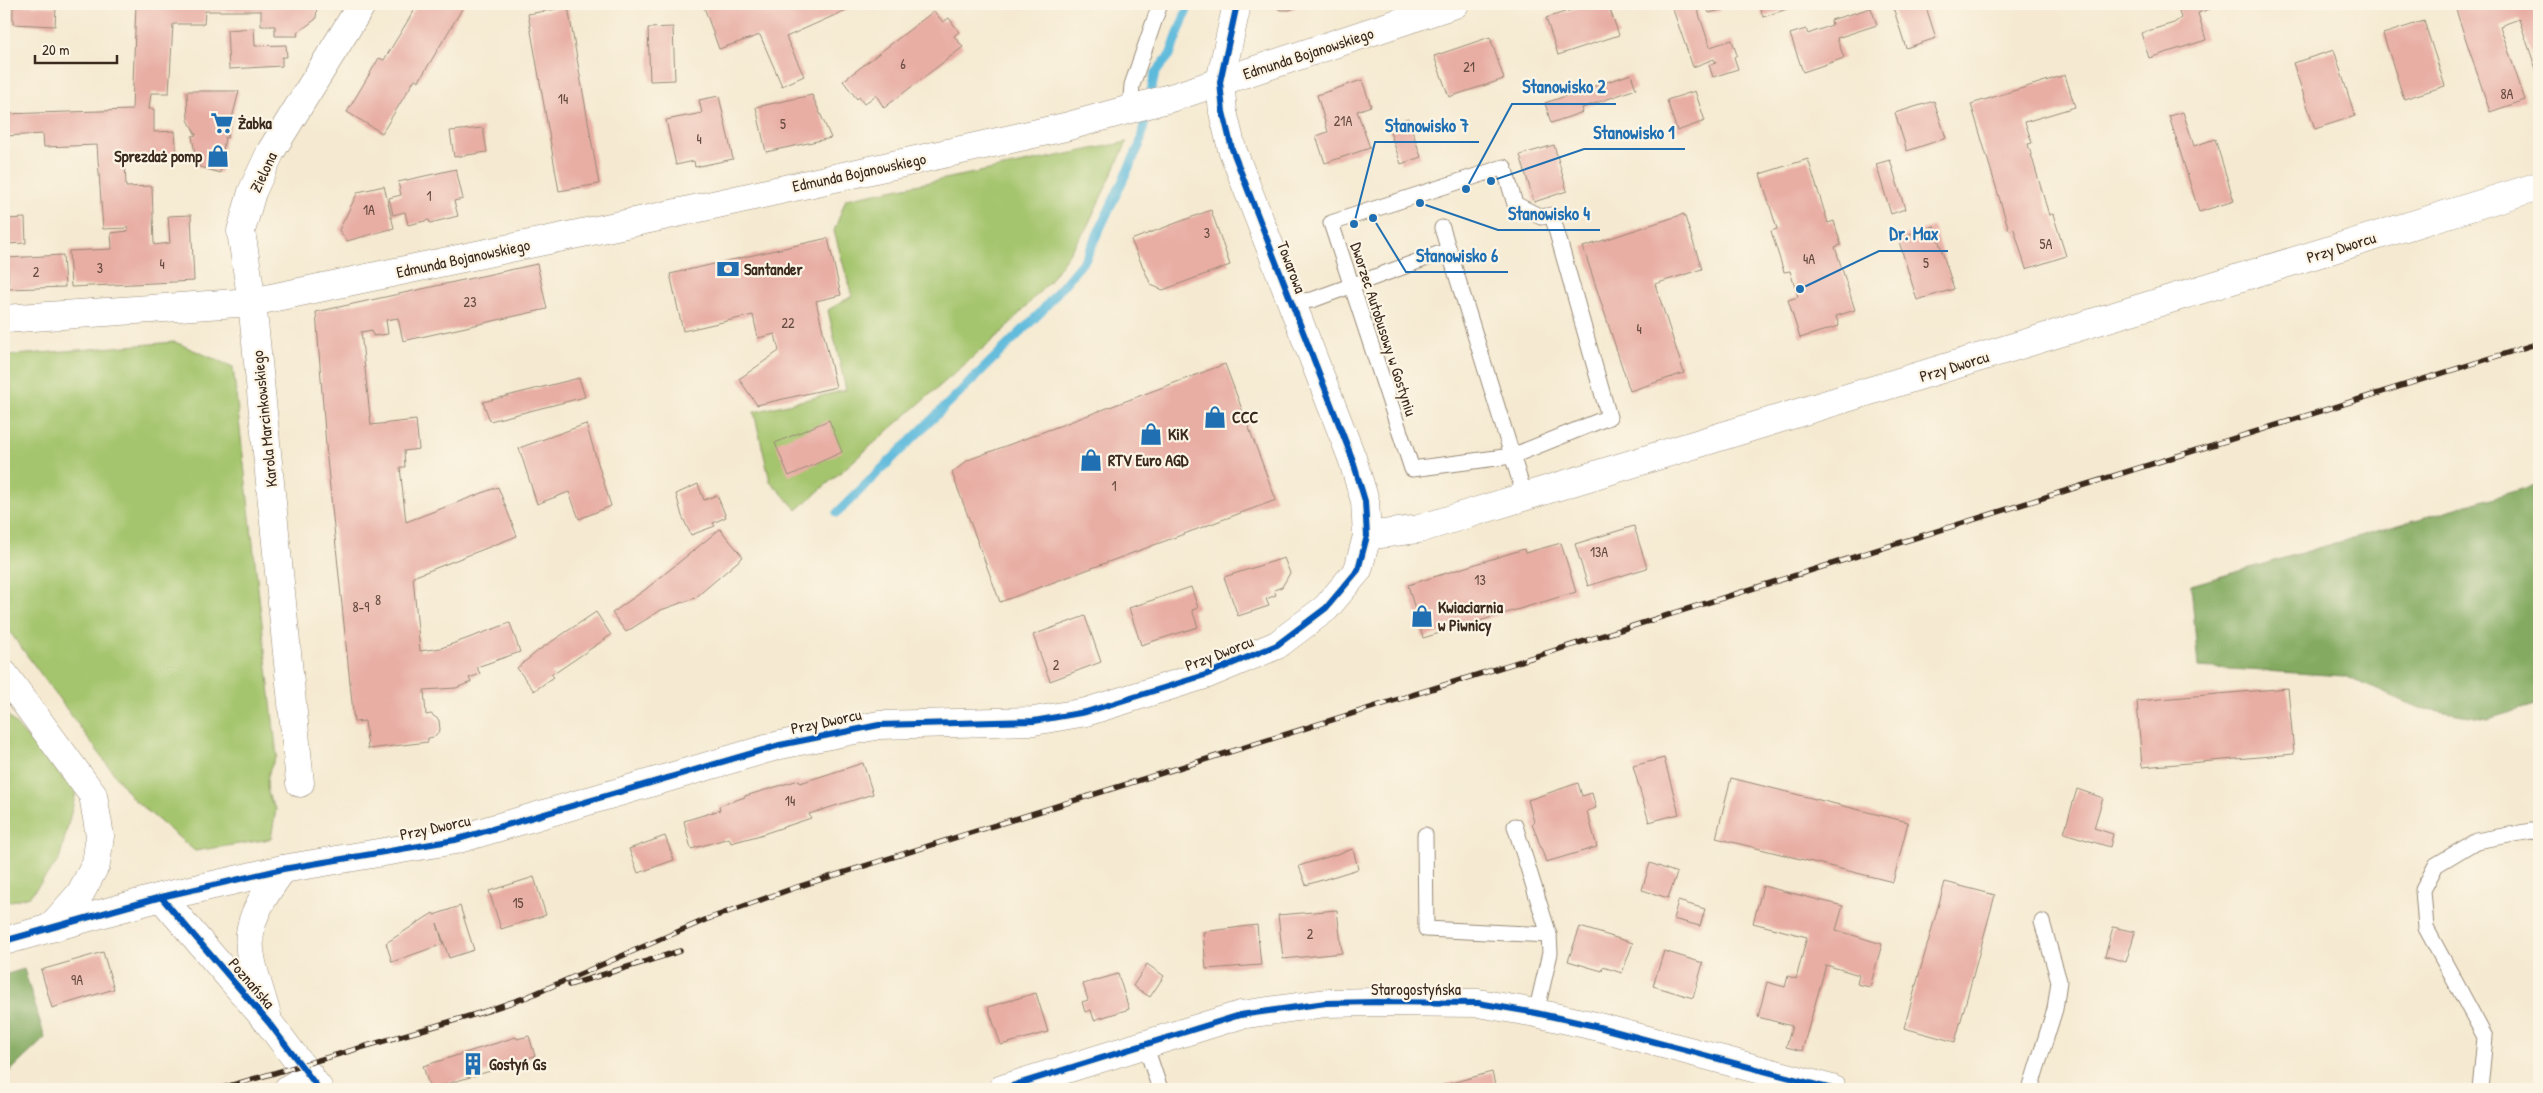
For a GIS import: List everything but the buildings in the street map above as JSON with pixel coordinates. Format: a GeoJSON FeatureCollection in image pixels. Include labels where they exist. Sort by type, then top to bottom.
{"type":"FeatureCollection","features":[{"type":"Feature","properties":{"kind":"street","name":"Zielona"},"geometry":{"type":"LineString","coordinates":[[252,302],[241,231],[252,192],[271,151],[362,4]]}},
{"type":"Feature","properties":{"kind":"street","name":"Towarowa"},"geometry":{"type":"LineString","coordinates":[[1237,4],[1220,82],[1223,112],[1232,149],[1352,458]]}},
{"type":"Feature","properties":{"kind":"street","name":"Edmunda Bojanowskiego"},"geometry":{"type":"LineString","coordinates":[[252,302],[654,218],[1065,127],[1174,97],[1454,4]]}},
{"type":"Feature","properties":{"kind":"street","name":"Przy Dworcu"},"geometry":{"type":"LineString","coordinates":[[1367,536],[1419,529],[2539,186]]}},
{"type":"Feature","properties":{"kind":"street"},"geometry":{"type":"LineString","coordinates":[[4,319],[252,302]]}},
{"type":"Feature","properties":{"kind":"street","name":"Karola Marcinkowskiego"},"geometry":{"type":"LineString","coordinates":[[252,302],[300,783]]}},
{"type":"Feature","properties":{"kind":"street","name":"Przy Dworcu"},"geometry":{"type":"LineString","coordinates":[[161,896],[282,869],[455,840],[780,745],[879,724],[1034,721],[1086,712],[1205,675],[1278,645],[1326,608],[1358,570],[1367,536],[1365,501],[1352,458]]}},
{"type":"Feature","properties":{"kind":"street"},"geometry":{"type":"LineString","coordinates":[[4,674],[93,795],[95,803],[100,836],[96,864],[80,894],[50,928]]}},
{"type":"Feature","properties":{"kind":"street","name":"Poznańska"},"geometry":{"type":"LineString","coordinates":[[269,1024],[250,956],[250,924],[255,910],[282,869]]}},
{"type":"Feature","properties":{"kind":"street"},"geometry":{"type":"LineString","coordinates":[[4,941],[161,896]]}},
{"type":"Feature","properties":{"kind":"street","name":"Poznańska"},"geometry":{"type":"LineString","coordinates":[[161,896],[269,1024],[306,1085]]}},
{"type":"Feature","properties":{"kind":"street","name":"Starogostyńska"},"geometry":{"type":"LineString","coordinates":[[1002,1089],[1240,1015],[1326,1003],[1478,1003],[1595,1026],[1832,1089]]}},
{"type":"Feature","properties":{"kind":"lane"},"geometry":{"type":"LineString","coordinates":[[1130,109],[1132,85],[1160,4]]}},
{"type":"Feature","properties":{"kind":"lane","name":"Dworzec Autobusowy w Gostyniu"},"geometry":{"type":"LineString","coordinates":[[1504,167],[1515,204],[1541,217],[1552,215],[1609,417],[1512,456],[1412,469],[1352,286],[1331,223],[1504,167]]}},
{"type":"Feature","properties":{"kind":"lane"},"geometry":{"type":"LineString","coordinates":[[1442,228],[1525,497]]}},
{"type":"Feature","properties":{"kind":"lane"},"geometry":{"type":"LineString","coordinates":[[1290,302],[1312,300],[1449,250]]}},
{"type":"Feature","properties":{"kind":"lane"},"geometry":{"type":"LineString","coordinates":[[1514,826],[1549,935],[1550,953],[1536,1013]]}},
{"type":"Feature","properties":{"kind":"lane"},"geometry":{"type":"LineString","coordinates":[[2480,1089],[2485,1037],[2426,928],[2422,890],[2436,865],[2476,841],[2531,831],[2539,832]]}},
{"type":"Feature","properties":{"kind":"lane"},"geometry":{"type":"LineString","coordinates":[[1425,835],[1426,929],[1549,935]]}},
{"type":"Feature","properties":{"kind":"lane"},"geometry":{"type":"LineString","coordinates":[[2030,1089],[2055,1009],[2059,981],[2042,922]]}},
{"type":"Feature","properties":{"kind":"lane"},"geometry":{"type":"LineString","coordinates":[[1144,1044],[1160,1089]]}},
{"type":"Feature","properties":{"kind":"green space"},"geometry":{"type":"Polygon","coordinates":[[[1127,142],[1086,229],[1048,283],[1002,332],[797,510],[770,481],[754,412],[846,390],[828,310],[852,296],[834,231],[846,199],[1127,142]]]}},
{"type":"Feature","properties":{"kind":"green space"},"geometry":{"type":"Polygon","coordinates":[[[175,342],[233,367],[277,756],[270,770],[267,783],[269,796],[276,809],[271,839],[195,851],[132,798],[4,624],[4,356],[175,342]]]}},
{"type":"Feature","properties":{"kind":"green space"},"geometry":{"type":"Polygon","coordinates":[[[2539,484],[2539,704],[2488,719],[2420,708],[2344,676],[2198,667],[2191,585],[2539,484]]]}},
{"type":"Feature","properties":{"kind":"green space"},"geometry":{"type":"Polygon","coordinates":[[[4,711],[76,793],[59,860],[30,896],[4,903],[4,711]]]}},
{"type":"Feature","properties":{"kind":"green space"},"geometry":{"type":"Polygon","coordinates":[[[24,969],[45,1038],[4,1077],[4,975],[24,969]]]}},
{"type":"Feature","properties":{"kind":"waterway"},"geometry":{"type":"LineString","coordinates":[[837,513],[1041,312],[1086,258],[1140,144],[1155,73],[1170,55],[1189,4]]}},
{"type":"Feature","properties":{"kind":"railway"},"geometry":{"type":"LineString","coordinates":[[483,1012],[527,997],[705,920],[794,888],[2539,343]]}},
{"type":"Feature","properties":{"kind":"railway"},"geometry":{"type":"LineString","coordinates":[[569,985],[680,951]]}},
{"type":"Feature","properties":{"kind":"railway"},"geometry":{"type":"LineString","coordinates":[[219,1089],[490,1010]]}},
{"type":"Feature","properties":{"kind":"cycle path"},"geometry":{"type":"LineString","coordinates":[[4,941],[161,897],[283,869],[455,840],[780,745],[879,725],[1034,721],[1086,712],[1205,675],[1277,645],[1326,608],[1358,570],[1367,536],[1365,501],[1352,458],[1232,149],[1223,112],[1220,82],[1237,4]]}},
{"type":"Feature","properties":{"kind":"cycle path"},"geometry":{"type":"LineString","coordinates":[[161,897],[269,1023],[319,1089]]}},
{"type":"Feature","properties":{"kind":"cycle path"},"geometry":{"type":"LineString","coordinates":[[1002,1089],[1240,1015],[1326,1003],[1376,1002],[1478,1003],[1536,1013],[1595,1026],[1832,1089]]}},
{"type":"Feature","properties":{"kind":"place","name":"Żabka"},"geometry":{"type":"Point","coordinates":[222,123]}},
{"type":"Feature","properties":{"kind":"place","name":"Sprezdaż pomp"},"geometry":{"type":"Point","coordinates":[218,156]}},
{"type":"Feature","properties":{"kind":"place","name":"Stanowisko 1"},"geometry":{"type":"Point","coordinates":[1491,181]}},
{"type":"Feature","properties":{"kind":"place","name":"Stanowisko 2"},"geometry":{"type":"Point","coordinates":[1466,189]}},
{"type":"Feature","properties":{"kind":"place","name":"Stanowisko 4"},"geometry":{"type":"Point","coordinates":[1420,203]}},
{"type":"Feature","properties":{"kind":"place","name":"Stanowisko 6"},"geometry":{"type":"Point","coordinates":[1373,218]}},
{"type":"Feature","properties":{"kind":"place","name":"Stanowisko 7"},"geometry":{"type":"Point","coordinates":[1354,224]}},
{"type":"Feature","properties":{"kind":"place","name":"Santander"},"geometry":{"type":"Point","coordinates":[728,269]}},
{"type":"Feature","properties":{"kind":"place","name":"Dr. Max"},"geometry":{"type":"Point","coordinates":[1800,289]}},
{"type":"Feature","properties":{"kind":"place","name":"CCC"},"geometry":{"type":"Point","coordinates":[1215,417]}},
{"type":"Feature","properties":{"kind":"place","name":"KiK"},"geometry":{"type":"Point","coordinates":[1151,434]}},
{"type":"Feature","properties":{"kind":"place","name":"RTV Euro AGD"},"geometry":{"type":"Point","coordinates":[1091,460]}},
{"type":"Feature","properties":{"kind":"place","name":"Kwiaciarnia w Piwnicy"},"geometry":{"type":"Point","coordinates":[1422,616]}},
{"type":"Feature","properties":{"kind":"place","name":"Gostyń Gs"},"geometry":{"type":"Point","coordinates":[473,1064]}}]}
